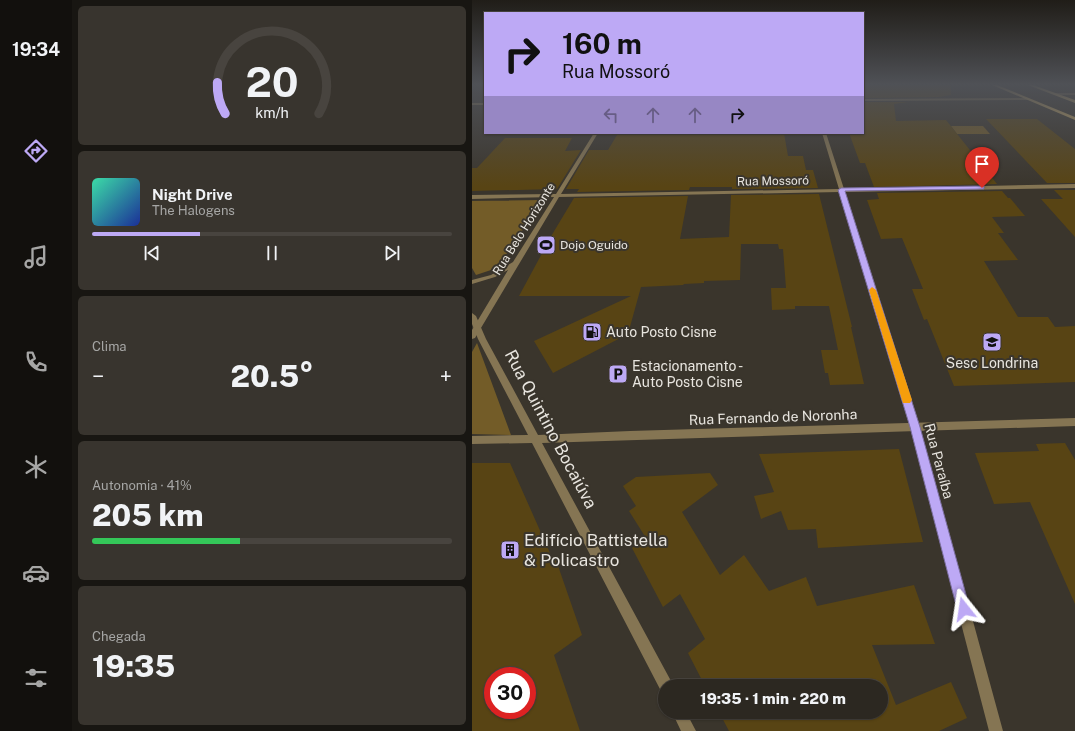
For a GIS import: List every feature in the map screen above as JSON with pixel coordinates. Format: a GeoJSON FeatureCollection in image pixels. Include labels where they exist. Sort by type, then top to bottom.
{"type":"FeatureCollection","features":[{"type":"Feature","properties":{"kind":"street","name":"Rua Belo Horizonte"},"geometry":{"type":"LineString","coordinates":[[474,332],[595,134]]}},
{"type":"Feature","properties":{"kind":"street","name":"Rua Paraíba"},"geometry":{"type":"LineString","coordinates":[[824,134],[915,427],[996,731]]}},
{"type":"Feature","properties":{"kind":"street","name":"Rua Mossoró"},"geometry":{"type":"LineString","coordinates":[[472,197],[1075,186]]}},
{"type":"Feature","properties":{"kind":"street"},"geometry":{"type":"LineString","coordinates":[[472,282],[493,276],[515,264]]}},
{"type":"Feature","properties":{"kind":"street","name":"Rua Quintino Bocaiúva"},"geometry":{"type":"LineString","coordinates":[[472,316],[474,332],[536,439],[662,679]]}},
{"type":"Feature","properties":{"kind":"street","name":"Rua Fernando de Noronha"},"geometry":{"type":"LineString","coordinates":[[472,440],[1075,422]]}},
{"type":"Feature","properties":{"kind":"street"},"geometry":{"type":"LineString","coordinates":[[683,719],[689,731]]}},
{"type":"Feature","properties":{"kind":"shaded area"},"geometry":{"type":"Polygon","coordinates":[[[951,126],[983,126],[990,134],[957,134],[951,126]]]}},
{"type":"Feature","properties":{"kind":"shaded area"},"geometry":{"type":"Polygon","coordinates":[[[543,200],[497,268],[476,275],[472,268],[472,201],[543,200]]]}},
{"type":"Feature","properties":{"kind":"shaded area"},"geometry":{"type":"Polygon","coordinates":[[[477,343],[511,435],[472,434],[472,352],[477,343]]]}},
{"type":"Feature","properties":{"kind":"building"},"geometry":{"type":"Polygon","coordinates":[[[864,119],[896,119],[896,121],[946,120],[997,184],[874,187],[865,163],[860,163],[849,134],[864,134],[864,119]]]}},
{"type":"Feature","properties":{"kind":"building"},"geometry":{"type":"Polygon","coordinates":[[[986,119],[1037,119],[1075,149],[1075,183],[1047,183],[986,119]]]}},
{"type":"Feature","properties":{"kind":"building"},"geometry":{"type":"Polygon","coordinates":[[[784,134],[788,156],[803,156],[806,170],[813,170],[818,188],[732,189],[732,187],[690,187],[689,190],[577,192],[579,189],[566,189],[589,150],[608,150],[617,135],[784,134]]]}},
{"type":"Feature","properties":{"kind":"building"},"geometry":{"type":"Polygon","coordinates":[[[505,138],[572,138],[565,151],[581,150],[557,189],[472,191],[472,168],[477,168],[505,138]]]}},
{"type":"Feature","properties":{"kind":"building"},"geometry":{"type":"Polygon","coordinates":[[[1054,190],[1075,190],[1075,237],[1041,199],[1063,199],[1054,190]]]}},
{"type":"Feature","properties":{"kind":"building"},"geometry":{"type":"Polygon","coordinates":[[[1002,191],[1025,216],[992,217],[1004,233],[998,233],[1018,260],[984,261],[1018,317],[1048,317],[1055,327],[1075,326],[1075,382],[954,386],[927,319],[924,320],[912,289],[923,289],[902,238],[881,239],[867,200],[879,199],[877,193],[1002,191]]]}},
{"type":"Feature","properties":{"kind":"building"},"geometry":{"type":"Polygon","coordinates":[[[819,194],[852,327],[864,384],[830,385],[828,373],[825,373],[821,350],[838,350],[829,306],[795,306],[795,309],[772,310],[771,288],[786,288],[783,249],[779,249],[778,244],[741,244],[740,280],[704,281],[704,283],[683,285],[641,287],[628,334],[553,373],[534,341],[631,296],[519,296],[574,198],[688,196],[680,239],[729,237],[731,195],[819,194]]]}},
{"type":"Feature","properties":{"kind":"building"},"geometry":{"type":"Polygon","coordinates":[[[1065,443],[1075,460],[1075,604],[1030,502],[994,504],[975,453],[1039,451],[1036,444],[1065,443]]]}},
{"type":"Feature","properties":{"kind":"building"},"geometry":{"type":"Polygon","coordinates":[[[899,449],[923,542],[818,548],[816,529],[788,530],[781,511],[761,519],[754,496],[774,492],[759,454],[899,449]]]}},
{"type":"Feature","properties":{"kind":"building"},"geometry":{"type":"Polygon","coordinates":[[[472,463],[510,463],[554,562],[556,560],[582,635],[554,655],[580,731],[472,731],[472,463]]]}},
{"type":"Feature","properties":{"kind":"building"},"geometry":{"type":"Polygon","coordinates":[[[710,473],[718,485],[682,512],[720,575],[744,555],[769,591],[806,577],[817,606],[914,585],[935,644],[872,645],[886,679],[701,679],[688,653],[705,639],[680,594],[663,607],[632,548],[646,538],[629,511],[636,506],[623,486],[636,477],[710,473]]]}},
{"type":"Feature","properties":{"kind":"building"},"geometry":{"type":"Polygon","coordinates":[[[951,682],[967,718],[939,731],[729,731],[723,719],[888,719],[888,685],[896,705],[951,682]]]}},
{"type":"Feature","properties":{"kind":"slow traffic"},"geometry":{"type":"LineString","coordinates":[[872,290],[907,400]]}},
{"type":"Feature","properties":{"kind":"place","name":"Dojo Oguido"},"geometry":{"type":"Point","coordinates":[546,245]}},
{"type":"Feature","properties":{"kind":"place","name":"Auto Posto Cisne"},"geometry":{"type":"Point","coordinates":[592,332]}},
{"type":"Feature","properties":{"kind":"place","name":"Sesc Londrina"},"geometry":{"type":"Point","coordinates":[992,342]}},
{"type":"Feature","properties":{"kind":"place","name":"Estacionamento - Auto Posto Cisne"},"geometry":{"type":"Point","coordinates":[618,374]}},
{"type":"Feature","properties":{"kind":"place","name":"Edifício Battistella & Policastro"},"geometry":{"type":"Point","coordinates":[510,550]}},
{"type":"Feature","properties":{"kind":"route"},"geometry":{"type":"LineString","coordinates":[[964,609],[915,427],[841,190],[982,188]]}}]}
